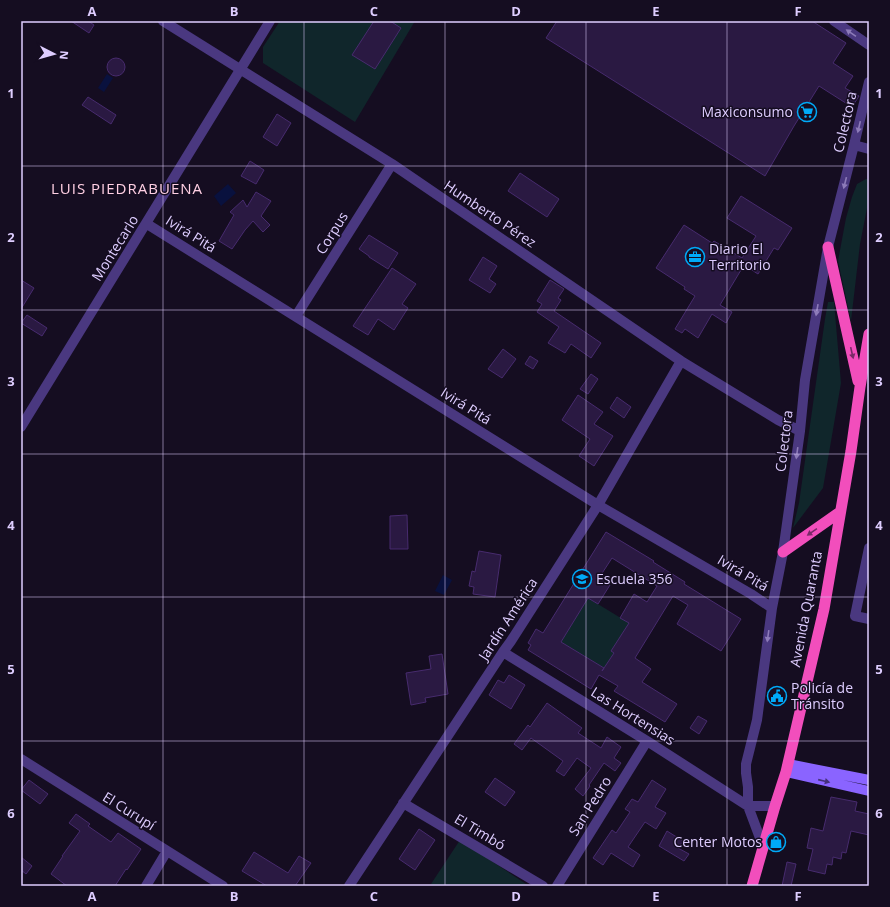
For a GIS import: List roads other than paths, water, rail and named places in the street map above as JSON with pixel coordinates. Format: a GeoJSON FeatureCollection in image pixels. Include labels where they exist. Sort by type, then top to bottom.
{"type":"FeatureCollection","features":[{"type":"Feature","properties":{"kind":"highway"},"geometry":{"type":"LineString","coordinates":[[828,247],[860,387]]}},
{"type":"Feature","properties":{"kind":"highway","name":"Avenida Quaranta"},"geometry":{"type":"LineString","coordinates":[[752,886],[787,768],[824,609],[869,334]]}},
{"type":"Feature","properties":{"kind":"highway"},"geometry":{"type":"LineString","coordinates":[[783,552],[840,512]]}},
{"type":"Feature","properties":{"kind":"main road"},"geometry":{"type":"LineString","coordinates":[[787,768],[869,780]]}},
{"type":"Feature","properties":{"kind":"main road"},"geometry":{"type":"LineString","coordinates":[[787,768],[869,791]]}},
{"type":"Feature","properties":{"kind":"street","name":"Humberto Pérez"},"geometry":{"type":"LineString","coordinates":[[163,21],[392,164],[681,360],[778,420],[800,431]]}},
{"type":"Feature","properties":{"kind":"street","name":"Montecarlo"},"geometry":{"type":"LineString","coordinates":[[21,427],[147,224],[270,21]]}},
{"type":"Feature","properties":{"kind":"street"},"geometry":{"type":"LineString","coordinates":[[834,21],[869,45]]}},
{"type":"Feature","properties":{"kind":"street","name":"Colectora"},"geometry":{"type":"LineString","coordinates":[[748,806],[746,764],[757,720],[772,608],[783,552],[800,431],[805,380],[828,247],[869,82]]}},
{"type":"Feature","properties":{"kind":"street"},"geometry":{"type":"LineString","coordinates":[[854,145],[869,149]]}},
{"type":"Feature","properties":{"kind":"street","name":"Corpus"},"geometry":{"type":"LineString","coordinates":[[296,316],[392,164]]}},
{"type":"Feature","properties":{"kind":"street","name":"Ivirá Pitá"},"geometry":{"type":"LineString","coordinates":[[147,224],[598,505],[751,594],[772,608]]}},
{"type":"Feature","properties":{"kind":"street","name":"Jardín América"},"geometry":{"type":"LineString","coordinates":[[349,886],[598,505],[681,360]]}},
{"type":"Feature","properties":{"kind":"street"},"geometry":{"type":"LineString","coordinates":[[869,548],[855,616],[869,619]]}},
{"type":"Feature","properties":{"kind":"street","name":"Las Hortensias"},"geometry":{"type":"LineString","coordinates":[[503,652],[748,806]]}},
{"type":"Feature","properties":{"kind":"street","name":"San Pedro"},"geometry":{"type":"LineString","coordinates":[[557,886],[646,741]]}},
{"type":"Feature","properties":{"kind":"street","name":"El Curupí"},"geometry":{"type":"LineString","coordinates":[[21,759],[223,886]]}},
{"type":"Feature","properties":{"kind":"street","name":"El Timbó"},"geometry":{"type":"LineString","coordinates":[[403,803],[543,886]]}},
{"type":"Feature","properties":{"kind":"street"},"geometry":{"type":"LineString","coordinates":[[763,846],[748,806],[775,806]]}},
{"type":"Feature","properties":{"kind":"street"},"geometry":{"type":"LineString","coordinates":[[146,886],[167,851]]}},
{"type":"Feature","properties":{"kind":"place","name":"Maxiconsumo"},"geometry":{"type":"Point","coordinates":[807,112]}},
{"type":"Feature","properties":{"kind":"place","name":"Diario El Territorio"},"geometry":{"type":"Point","coordinates":[695,257]}},
{"type":"Feature","properties":{"kind":"place","name":"Escuela 356"},"geometry":{"type":"Point","coordinates":[582,579]}},
{"type":"Feature","properties":{"kind":"place","name":"Policía de Tránsito"},"geometry":{"type":"Point","coordinates":[777,696]}},
{"type":"Feature","properties":{"kind":"place","name":"Center Motos"},"geometry":{"type":"Point","coordinates":[776,842]}},
{"type":"Feature","properties":{"kind":"district","name":"LUIS PIEDRABUENA"},"geometry":{"type":"Point","coordinates":[127,189]}}]}
